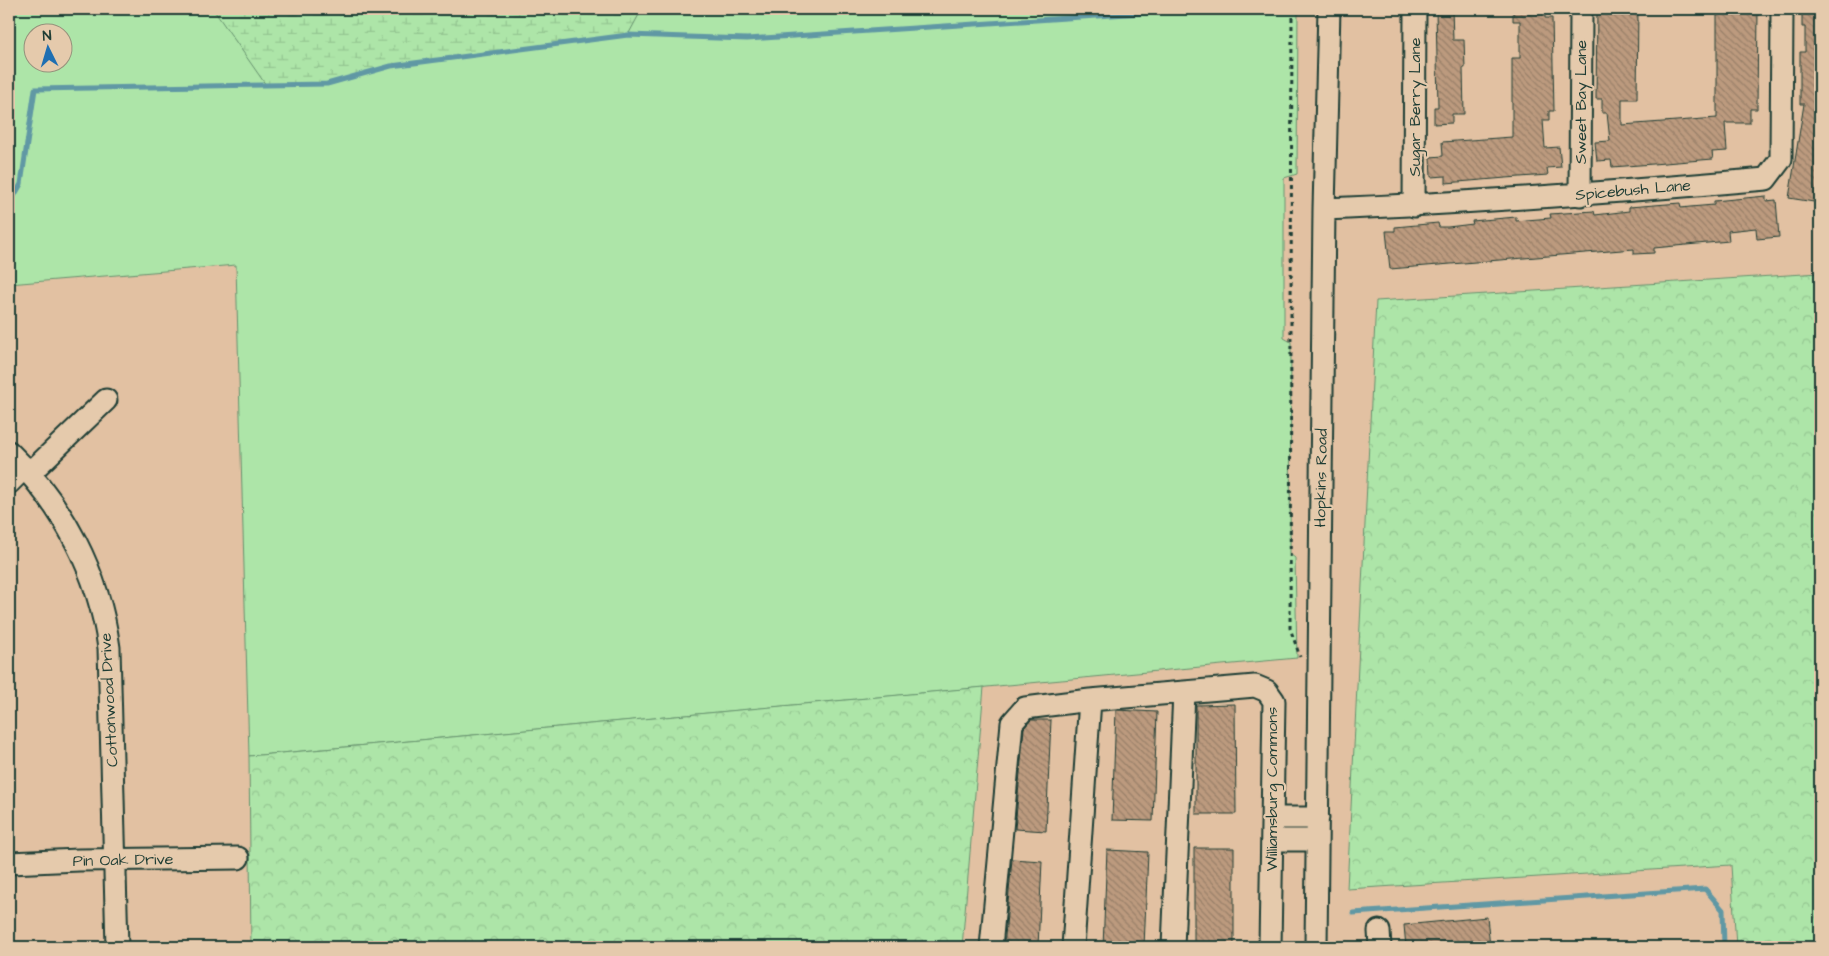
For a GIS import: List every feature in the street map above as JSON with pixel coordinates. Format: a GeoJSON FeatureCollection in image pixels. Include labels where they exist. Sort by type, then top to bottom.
{"type":"FeatureCollection","features":[{"type":"Feature","properties":{"kind":"street","name":"Hopkins Road"},"geometry":{"type":"LineString","coordinates":[[1316,947],[1324,210],[1329,9]]}},
{"type":"Feature","properties":{"kind":"street","name":"Sugar Berry Lane"},"geometry":{"type":"LineString","coordinates":[[1414,206],[1415,9]]}},
{"type":"Feature","properties":{"kind":"street","name":"Sweet Bay Lane"},"geometry":{"type":"LineString","coordinates":[[1580,195],[1582,9]]}},
{"type":"Feature","properties":{"kind":"street","name":"Spicebush Lane"},"geometry":{"type":"LineString","coordinates":[[1324,210],[1580,195],[1766,179],[1781,159],[1782,9]]}},
{"type":"Feature","properties":{"kind":"street"},"geometry":{"type":"LineString","coordinates":[[9,483],[27,470],[106,400]]}},
{"type":"Feature","properties":{"kind":"street","name":"Cottonwood Drive"},"geometry":{"type":"LineString","coordinates":[[9,452],[27,470],[48,496],[70,530],[98,592],[105,620],[109,648],[117,947]]}},
{"type":"Feature","properties":{"kind":"street","name":"Williamsburg Commons"},"geometry":{"type":"LineString","coordinates":[[992,947],[1012,723],[1026,708],[1090,700],[1255,686],[1267,691],[1274,700],[1270,947]]}},
{"type":"Feature","properties":{"kind":"street"},"geometry":{"type":"LineString","coordinates":[[1173,947],[1184,692]]}},
{"type":"Feature","properties":{"kind":"street"},"geometry":{"type":"LineString","coordinates":[[1073,947],[1090,700]]}},
{"type":"Feature","properties":{"kind":"street"},"geometry":{"type":"LineString","coordinates":[[1273,818],[1318,818]]}},
{"type":"Feature","properties":{"kind":"street"},"geometry":{"type":"LineString","coordinates":[[1273,840],[1317,840]]}},
{"type":"Feature","properties":{"kind":"street","name":"Pin Oak Drive"},"geometry":{"type":"LineString","coordinates":[[9,863],[238,858]]}},
{"type":"Feature","properties":{"kind":"path"},"geometry":{"type":"LineString","coordinates":[[1292,10],[1290,628],[1301,660]]}},
{"type":"Feature","properties":{"kind":"green space"},"geometry":{"type":"Polygon","coordinates":[[[9,9],[1298,9],[1297,174],[1284,178],[1284,338],[1291,342],[1290,554],[1295,558],[1297,658],[249,756],[236,265],[9,284],[9,9]]]}},
{"type":"Feature","properties":{"kind":"green space"},"geometry":{"type":"Polygon","coordinates":[[[213,9],[642,9],[628,35],[392,66],[327,84],[266,85],[213,9]]]}},
{"type":"Feature","properties":{"kind":"green space"},"geometry":{"type":"Polygon","coordinates":[[[1820,273],[1820,947],[1736,947],[1731,865],[1347,889],[1376,301],[1820,273]]]}},
{"type":"Feature","properties":{"kind":"green space"},"geometry":{"type":"Polygon","coordinates":[[[984,687],[962,947],[251,947],[249,756],[984,687]]]}},
{"type":"Feature","properties":{"kind":"building"},"geometry":{"type":"Polygon","coordinates":[[[1436,9],[1452,9],[1453,40],[1464,40],[1464,114],[1452,114],[1452,123],[1434,124],[1434,107],[1438,107],[1436,9]]]}},
{"type":"Feature","properties":{"kind":"building"},"geometry":{"type":"Polygon","coordinates":[[[1513,9],[1545,9],[1545,18],[1552,18],[1554,111],[1549,111],[1549,120],[1543,120],[1545,148],[1559,147],[1561,167],[1547,168],[1548,175],[1446,183],[1446,176],[1431,177],[1430,157],[1443,156],[1442,142],[1512,137],[1512,58],[1520,58],[1520,21],[1513,21],[1513,9]]]}},
{"type":"Feature","properties":{"kind":"building"},"geometry":{"type":"Polygon","coordinates":[[[1597,9],[1638,9],[1637,99],[1622,99],[1622,125],[1717,118],[1717,9],[1758,9],[1757,109],[1750,109],[1750,123],[1725,123],[1727,151],[1712,152],[1713,159],[1653,164],[1612,167],[1611,160],[1597,161],[1595,142],[1610,141],[1607,113],[1602,113],[1602,99],[1596,99],[1597,9]]]}},
{"type":"Feature","properties":{"kind":"building"},"geometry":{"type":"Polygon","coordinates":[[[1802,9],[1820,9],[1820,203],[1789,198],[1804,104],[1800,104],[1800,52],[1805,52],[1805,27],[1802,27],[1802,9]]]}},
{"type":"Feature","properties":{"kind":"building"},"geometry":{"type":"Polygon","coordinates":[[[1766,196],[1766,201],[1776,200],[1779,237],[1757,239],[1756,228],[1728,231],[1729,241],[1654,248],[1654,253],[1634,254],[1634,249],[1390,269],[1386,231],[1395,231],[1395,227],[1438,223],[1439,227],[1448,227],[1473,224],[1472,221],[1516,217],[1516,221],[1551,218],[1550,214],[1594,211],[1595,215],[1629,211],[1629,207],[1680,203],[1681,208],[1714,205],[1714,201],[1766,196]]]}},
{"type":"Feature","properties":{"kind":"building"},"geometry":{"type":"Polygon","coordinates":[[[1235,704],[1236,814],[1196,814],[1196,705],[1235,704]]]}},
{"type":"Feature","properties":{"kind":"building"},"geometry":{"type":"Polygon","coordinates":[[[1116,710],[1157,712],[1153,821],[1112,820],[1116,710]]]}},
{"type":"Feature","properties":{"kind":"building"},"geometry":{"type":"Polygon","coordinates":[[[1031,720],[1051,720],[1046,831],[1015,829],[1024,728],[1031,720]]]}},
{"type":"Feature","properties":{"kind":"building"},"geometry":{"type":"Polygon","coordinates":[[[1194,848],[1234,848],[1234,947],[1194,947],[1194,848]]]}},
{"type":"Feature","properties":{"kind":"building"},"geometry":{"type":"Polygon","coordinates":[[[1107,850],[1148,852],[1144,947],[1103,947],[1107,850]]]}},
{"type":"Feature","properties":{"kind":"building"},"geometry":{"type":"Polygon","coordinates":[[[1012,859],[1042,861],[1038,947],[1004,947],[1012,859]]]}},
{"type":"Feature","properties":{"kind":"building"},"geometry":{"type":"Polygon","coordinates":[[[1487,917],[1490,947],[1406,947],[1404,925],[1487,917]]]}},
{"type":"Feature","properties":{"kind":"waterway"},"geometry":{"type":"LineString","coordinates":[[9,205],[21,184],[35,89],[327,84],[391,66],[628,35],[747,39],[1202,9]]}},
{"type":"Feature","properties":{"kind":"waterway"},"geometry":{"type":"LineString","coordinates":[[1353,913],[1705,889],[1723,910],[1724,947]]}}]}
